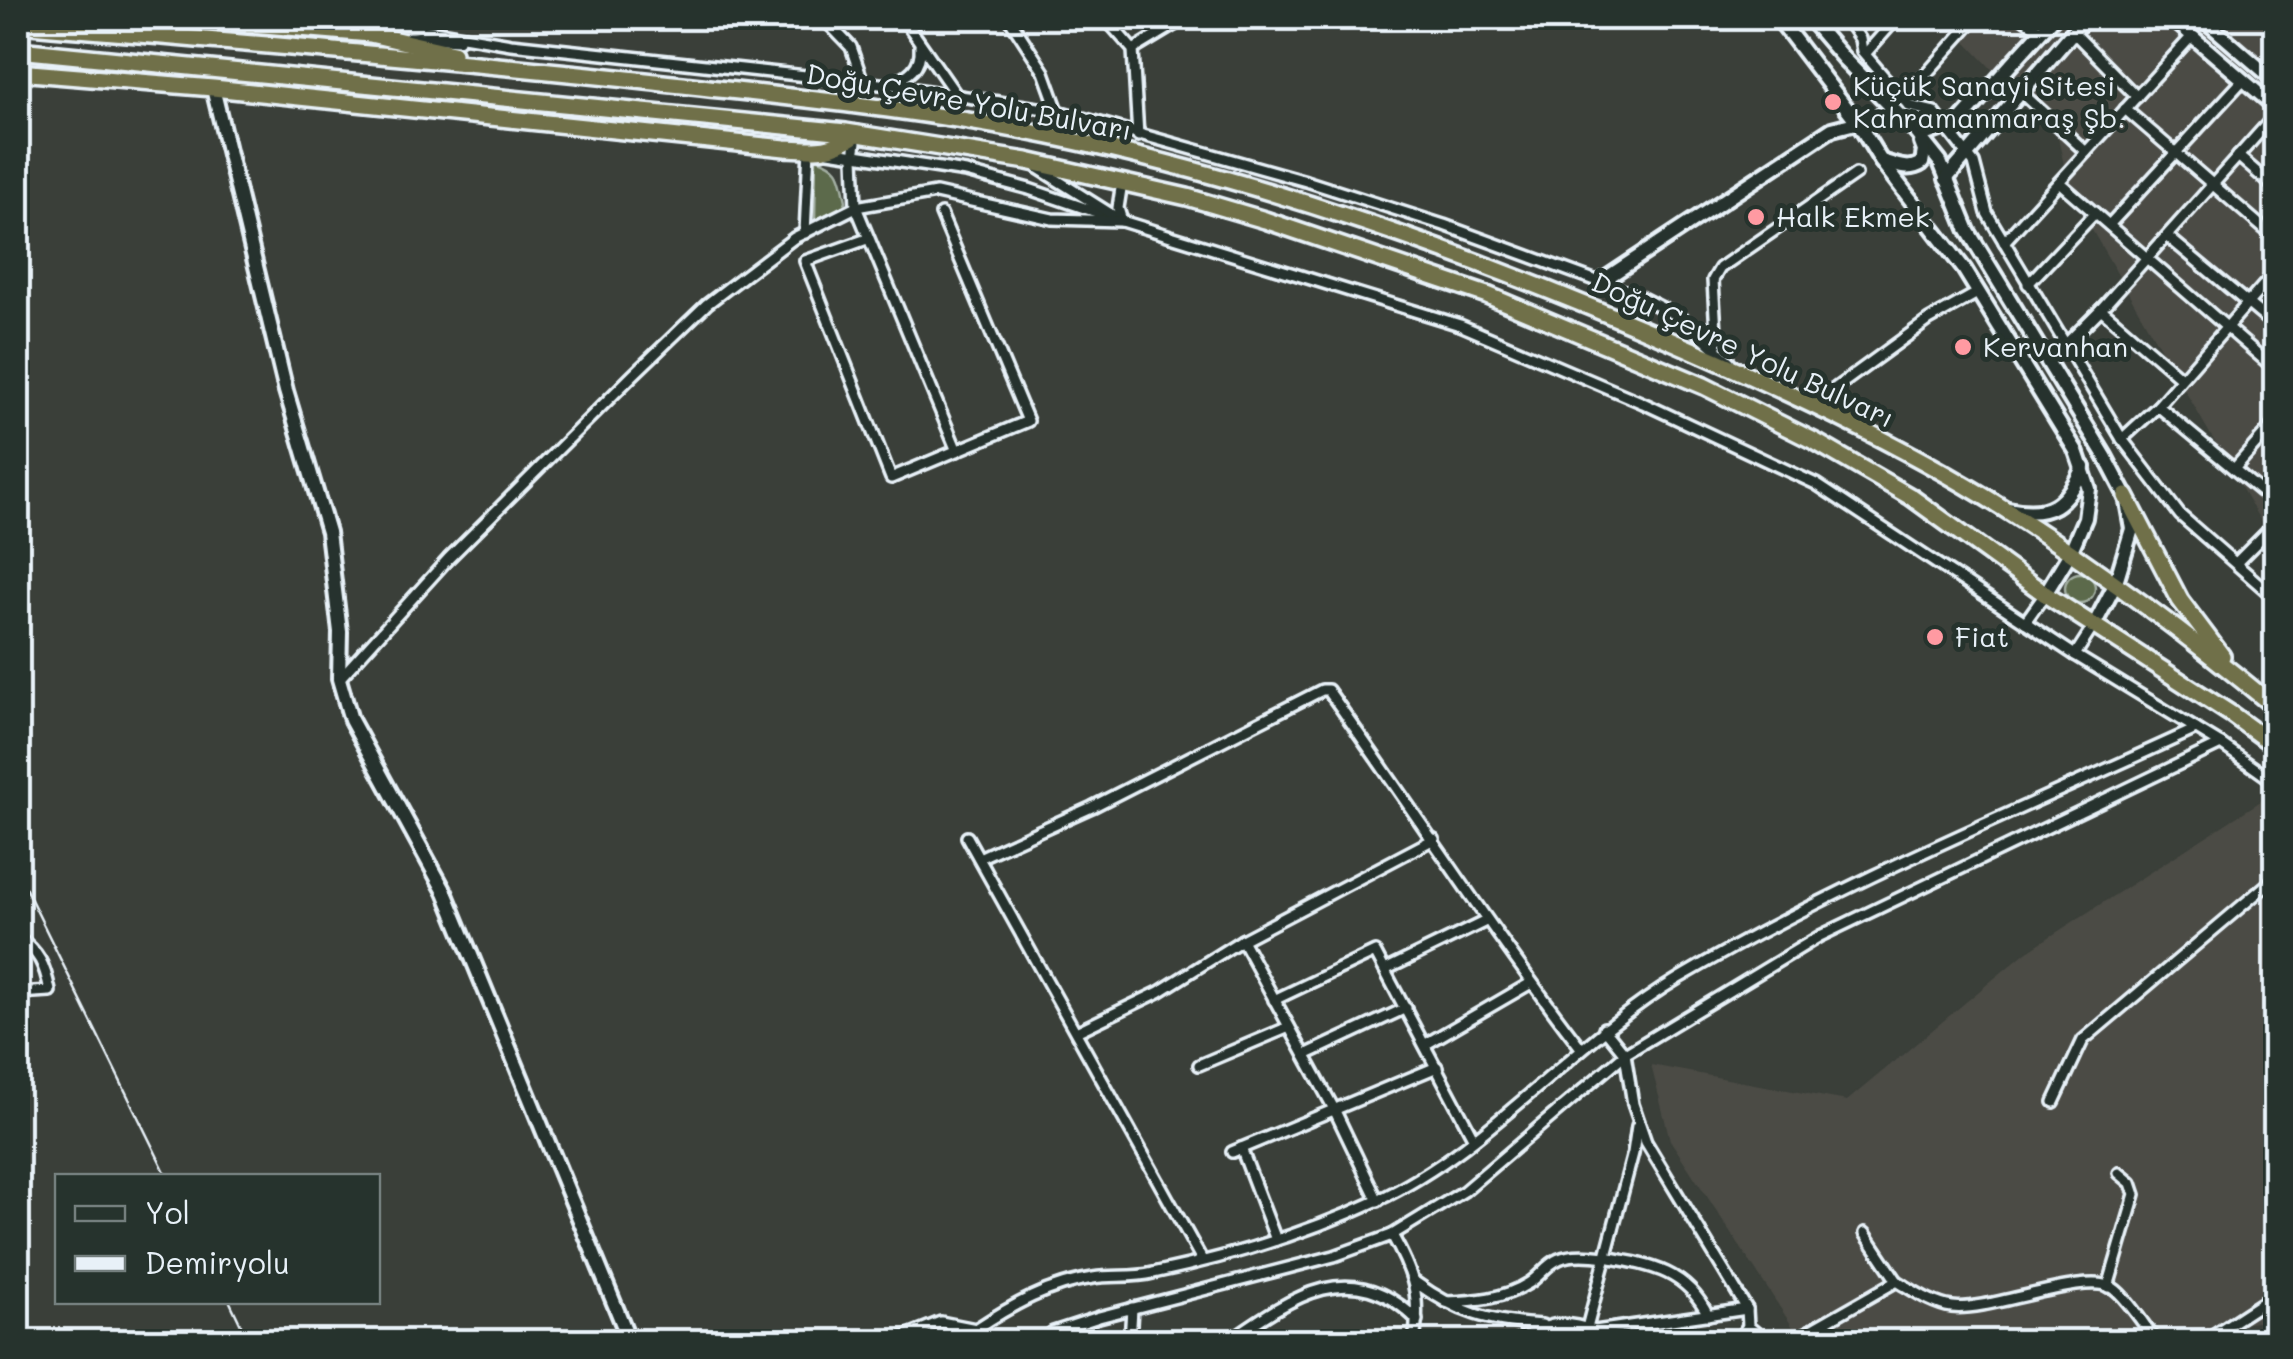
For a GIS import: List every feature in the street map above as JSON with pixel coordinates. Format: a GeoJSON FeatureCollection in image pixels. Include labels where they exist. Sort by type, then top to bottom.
{"type":"FeatureCollection","features":[{"type":"Feature","properties":{"kind":"highway"},"geometry":{"type":"LineString","coordinates":[[180,18],[370,34],[430,46],[481,62]]}},
{"type":"Feature","properties":{"kind":"highway","name":"Doğu Çevre Yolu Bulvarı"},"geometry":{"type":"LineString","coordinates":[[18,24],[481,62],[928,114],[1114,150],[1230,181],[1430,244],[1546,288],[1739,370],[1932,467],[2003,508],[2152,608],[2236,675]]}},
{"type":"Feature","properties":{"kind":"highway","name":"Doğu Çevre Yolu Bulvarı"},"geometry":{"type":"LineString","coordinates":[[18,50],[858,134],[1028,162],[1265,220],[1486,296],[1704,386],[1887,481],[2093,627],[2216,704],[2276,747]]}},
{"type":"Feature","properties":{"kind":"highway"},"geometry":{"type":"LineString","coordinates":[[18,72],[213,88],[817,150],[838,147],[858,134]]}},
{"type":"Feature","properties":{"kind":"highway"},"geometry":{"type":"LineString","coordinates":[[2126,496],[2180,600],[2236,675],[2276,708]]}},
{"type":"Feature","properties":{"kind":"main road"},"geometry":{"type":"LineString","coordinates":[[1778,18],[1979,292],[2082,467],[2088,502],[2070,553],[2045,594]]}},
{"type":"Feature","properties":{"kind":"main road"},"geometry":{"type":"LineString","coordinates":[[1810,18],[1940,162],[1968,231],[2106,456],[2126,496],[2132,529],[2115,585],[2093,627]]}},
{"type":"Feature","properties":{"kind":"main road"},"geometry":{"type":"LineString","coordinates":[[1916,132],[1946,129],[1958,122],[2053,18]]}},
{"type":"Feature","properties":{"kind":"main road"},"geometry":{"type":"LineString","coordinates":[[1946,179],[2085,18]]}},
{"type":"Feature","properties":{"kind":"main road"},"geometry":{"type":"LineString","coordinates":[[213,88],[286,390],[328,532],[340,632],[339,679],[351,720],[445,892],[630,1342]]}},
{"type":"Feature","properties":{"kind":"main road"},"geometry":{"type":"LineString","coordinates":[[1599,283],[1822,136],[1886,115],[1902,118]]}},
{"type":"Feature","properties":{"kind":"main road"},"geometry":{"type":"LineString","coordinates":[[1880,161],[1910,168],[1922,162],[1924,152],[1916,132]]}},
{"type":"Feature","properties":{"kind":"main road"},"geometry":{"type":"LineString","coordinates":[[2003,508],[2028,513],[2050,509],[2070,494],[2082,467]]}},
{"type":"Feature","properties":{"kind":"street"},"geometry":{"type":"LineString","coordinates":[[356,18],[511,44]]}},
{"type":"Feature","properties":{"kind":"street"},"geometry":{"type":"LineString","coordinates":[[823,18],[851,46],[863,82]]}},
{"type":"Feature","properties":{"kind":"street"},"geometry":{"type":"LineString","coordinates":[[902,18],[954,93]]}},
{"type":"Feature","properties":{"kind":"street"},"geometry":{"type":"LineString","coordinates":[[1009,18],[1044,72],[1058,112]]}},
{"type":"Feature","properties":{"kind":"street"},"geometry":{"type":"LineString","coordinates":[[1105,18],[1133,50],[1138,136]]}},
{"type":"Feature","properties":{"kind":"street"},"geometry":{"type":"LineString","coordinates":[[1133,50],[1186,18]]}},
{"type":"Feature","properties":{"kind":"street"},"geometry":{"type":"LineString","coordinates":[[1846,18],[1860,39],[1864,54],[1908,106],[1934,112],[1967,152],[1974,163],[1987,214],[2122,439],[2180,515],[2276,599]]}},
{"type":"Feature","properties":{"kind":"street"},"geometry":{"type":"LineString","coordinates":[[1864,54],[1896,18]]}},
{"type":"Feature","properties":{"kind":"street"},"geometry":{"type":"LineString","coordinates":[[1903,100],[1976,18]]}},
{"type":"Feature","properties":{"kind":"street"},"geometry":{"type":"LineString","coordinates":[[2023,18],[2041,32]]}},
{"type":"Feature","properties":{"kind":"street"},"geometry":{"type":"LineString","coordinates":[[2066,344],[2276,111],[2171,18]]}},
{"type":"Feature","properties":{"kind":"street"},"geometry":{"type":"LineString","coordinates":[[2202,18],[2276,82]]}},
{"type":"Feature","properties":{"kind":"street"},"geometry":{"type":"LineString","coordinates":[[2073,32],[2136,96]]}},
{"type":"Feature","properties":{"kind":"street"},"geometry":{"type":"LineString","coordinates":[[370,34],[511,44],[889,84],[1058,112],[1306,181],[1444,225],[1638,296],[1682,318],[1739,370]]}},
{"type":"Feature","properties":{"kind":"street"},"geometry":{"type":"LineString","coordinates":[[2004,242],[2192,36]]}},
{"type":"Feature","properties":{"kind":"street"},"geometry":{"type":"LineString","coordinates":[[889,84],[916,68],[921,58],[920,44]]}},
{"type":"Feature","properties":{"kind":"street"},"geometry":{"type":"LineString","coordinates":[[2109,225],[2244,80]]}},
{"type":"Feature","properties":{"kind":"street"},"geometry":{"type":"LineString","coordinates":[[2021,92],[2086,152]]}},
{"type":"Feature","properties":{"kind":"street"},"geometry":{"type":"LineString","coordinates":[[2125,109],[2276,239]]}},
{"type":"Feature","properties":{"kind":"street"},"geometry":{"type":"LineString","coordinates":[[858,134],[854,157],[856,207],[956,452]]}},
{"type":"Feature","properties":{"kind":"street"},"geometry":{"type":"LineString","coordinates":[[804,232],[817,150],[966,172],[1122,221]]}},
{"type":"Feature","properties":{"kind":"street"},"geometry":{"type":"LineString","coordinates":[[2238,156],[2276,189]]}},
{"type":"Feature","properties":{"kind":"street","name":"Doğu Çevre Yolu Bulvarı"},"geometry":{"type":"LineString","coordinates":[[1028,162],[1122,221],[1460,324],[1644,403],[1828,490],[2075,655],[2221,744],[2276,784]]}},
{"type":"Feature","properties":{"kind":"street"},"geometry":{"type":"LineString","coordinates":[[1716,350],[1712,280],[1720,268],[1856,174]]}},
{"type":"Feature","properties":{"kind":"street"},"geometry":{"type":"LineString","coordinates":[[1122,182],[1118,208],[1122,221]]}},
{"type":"Feature","properties":{"kind":"street"},"geometry":{"type":"LineString","coordinates":[[2059,182],[2276,370]]}},
{"type":"Feature","properties":{"kind":"street"},"geometry":{"type":"LineString","coordinates":[[339,679],[448,559],[695,316],[804,232],[856,207],[936,193],[1052,219],[1122,221]]}},
{"type":"Feature","properties":{"kind":"street"},"geometry":{"type":"LineString","coordinates":[[2028,284],[2095,213]]}},
{"type":"Feature","properties":{"kind":"street"},"geometry":{"type":"LineString","coordinates":[[867,239],[806,261],[891,478],[1028,421],[941,214]]}},
{"type":"Feature","properties":{"kind":"street"},"geometry":{"type":"LineString","coordinates":[[2167,236],[2276,327]]}},
{"type":"Feature","properties":{"kind":"street"},"geometry":{"type":"LineString","coordinates":[[2122,439],[2158,406],[2276,271]]}},
{"type":"Feature","properties":{"kind":"street"},"geometry":{"type":"LineString","coordinates":[[1811,406],[1930,320],[1979,292]]}},
{"type":"Feature","properties":{"kind":"street"},"geometry":{"type":"LineString","coordinates":[[2101,309],[2181,378]]}},
{"type":"Feature","properties":{"kind":"street"},"geometry":{"type":"LineString","coordinates":[[2158,406],[2276,504]]}},
{"type":"Feature","properties":{"kind":"street"},"geometry":{"type":"LineString","coordinates":[[2234,469],[2276,421]]}},
{"type":"Feature","properties":{"kind":"street"},"geometry":{"type":"LineString","coordinates":[[2236,563],[2276,523]]}},
{"type":"Feature","properties":{"kind":"street"},"geometry":{"type":"LineString","coordinates":[[2025,622],[2045,594]]}},
{"type":"Feature","properties":{"kind":"street"},"geometry":{"type":"LineString","coordinates":[[2075,655],[2093,627]]}},
{"type":"Feature","properties":{"kind":"street"},"geometry":{"type":"LineString","coordinates":[[979,858],[1092,807],[1328,690],[1434,839],[1486,921],[1581,1048]]}},
{"type":"Feature","properties":{"kind":"street"},"geometry":{"type":"LineString","coordinates":[[891,1342],[942,1322],[976,1329],[1045,1290],[1091,1278],[1150,1274],[1276,1240],[1378,1200],[1441,1166],[1604,1028],[1678,979],[1846,887],[2196,729]]}},
{"type":"Feature","properties":{"kind":"street"},"geometry":{"type":"LineString","coordinates":[[1043,1342],[1060,1330],[1334,1256],[1392,1235],[1464,1191],[1625,1054],[1820,936],[2221,744]]}},
{"type":"Feature","properties":{"kind":"street"},"geometry":{"type":"LineString","coordinates":[[967,837],[1202,1260]]}},
{"type":"Feature","properties":{"kind":"street"},"geometry":{"type":"LineString","coordinates":[[1076,1032],[1160,992],[1242,940],[1434,839]]}},
{"type":"Feature","properties":{"kind":"street"},"geometry":{"type":"LineString","coordinates":[[2054,1102],[2083,1040],[2276,878]]}},
{"type":"Feature","properties":{"kind":"street"},"geometry":{"type":"LineString","coordinates":[[1385,970],[1486,921]]}},
{"type":"Feature","properties":{"kind":"street"},"geometry":{"type":"LineString","coordinates":[[18,938],[36,950],[46,969],[50,990],[18,993]]}},
{"type":"Feature","properties":{"kind":"street"},"geometry":{"type":"LineString","coordinates":[[1242,940],[1334,1109],[1378,1200]]}},
{"type":"Feature","properties":{"kind":"street"},"geometry":{"type":"LineString","coordinates":[[1274,1000],[1375,952],[1474,1139]]}},
{"type":"Feature","properties":{"kind":"street"},"geometry":{"type":"LineString","coordinates":[[1426,1044],[1531,983]]}},
{"type":"Feature","properties":{"kind":"street"},"geometry":{"type":"LineString","coordinates":[[1304,1055],[1406,1008]]}},
{"type":"Feature","properties":{"kind":"street"},"geometry":{"type":"LineString","coordinates":[[1199,1065],[1290,1027]]}},
{"type":"Feature","properties":{"kind":"street"},"geometry":{"type":"LineString","coordinates":[[1604,1028],[1625,1054],[1646,1142],[1747,1310],[1748,1326],[1737,1342]]}},
{"type":"Feature","properties":{"kind":"street"},"geometry":{"type":"LineString","coordinates":[[1276,1240],[1237,1150],[1438,1066]]}},
{"type":"Feature","properties":{"kind":"street"},"geometry":{"type":"LineString","coordinates":[[1590,1342],[1587,1328],[1633,1153],[1638,1120]]}},
{"type":"Feature","properties":{"kind":"street"},"geometry":{"type":"LineString","coordinates":[[2108,1286],[2135,1195],[2119,1174]]}},
{"type":"Feature","properties":{"kind":"street"},"geometry":{"type":"LineString","coordinates":[[1864,1233],[1896,1281],[1925,1298],[1951,1307],[1979,1306],[2069,1288],[2108,1286],[2157,1342]]}},
{"type":"Feature","properties":{"kind":"street"},"geometry":{"type":"LineString","coordinates":[[1392,1235],[1411,1268],[1414,1282],[1414,1342]]}},
{"type":"Feature","properties":{"kind":"street"},"geometry":{"type":"LineString","coordinates":[[1446,1302],[1482,1300],[1513,1292],[1563,1257],[1606,1258],[1646,1262],[1680,1280],[1708,1315]]}},
{"type":"Feature","properties":{"kind":"street"},"geometry":{"type":"LineString","coordinates":[[1790,1342],[1896,1281]]}},
{"type":"Feature","properties":{"kind":"street"},"geometry":{"type":"LineString","coordinates":[[1414,1282],[1465,1312],[1496,1322],[1546,1326],[1572,1323],[1595,1331],[1747,1310]]}},
{"type":"Feature","properties":{"kind":"street"},"geometry":{"type":"LineString","coordinates":[[1227,1342],[1271,1311],[1316,1288],[1335,1285],[1367,1290],[1402,1304],[1417,1320]]}},
{"type":"Feature","properties":{"kind":"street"},"geometry":{"type":"LineString","coordinates":[[2202,1342],[2268,1299]]}},
{"type":"Feature","properties":{"kind":"street"},"geometry":{"type":"LineString","coordinates":[[1130,1342],[1132,1308]]}},
{"type":"Feature","properties":{"kind":"street"},"geometry":{"type":"LineString","coordinates":[[1515,1342],[1546,1326]]}},
{"type":"Feature","properties":{"kind":"street"},"geometry":{"type":"LineString","coordinates":[[1748,1326],[1767,1342]]}},
{"type":"Feature","properties":{"kind":"street"},"geometry":{"type":"LineString","coordinates":[[1060,1330],[1062,1342]]}},
{"type":"Feature","properties":{"kind":"shaded area"},"geometry":{"type":"Polygon","coordinates":[[[1943,18],[2275,18],[2275,546],[2070,192],[2058,138],[1943,18]]]}},
{"type":"Feature","properties":{"kind":"shaded area"},"geometry":{"type":"Polygon","coordinates":[[[2275,792],[2276,1315],[2266,1321],[2221,1326],[2202,1342],[1802,1341],[1670,1140],[1651,1065],[1847,1101],[2026,952],[2275,792]]]}},
{"type":"Feature","properties":{"kind":"green space"},"geometry":{"type":"Polygon","coordinates":[[[816,158],[836,169],[846,201],[843,207],[815,220],[816,158]]]}},
{"type":"Feature","properties":{"kind":"green space"},"geometry":{"type":"Polygon","coordinates":[[[2080,573],[2094,582],[2095,588],[2086,602],[2080,603],[2066,594],[2065,588],[2074,574],[2080,573]]]}},
{"type":"Feature","properties":{"kind":"railway"},"geometry":{"type":"LineString","coordinates":[[18,873],[166,1174]]}},
{"type":"Feature","properties":{"kind":"railway"},"geometry":{"type":"LineString","coordinates":[[231,1304],[249,1342]]}},
{"type":"Feature","properties":{"kind":"place","name":"Küçük Sanayi Sitesi Kahramanmaraş Şb."},"geometry":{"type":"Point","coordinates":[1833,102]}},
{"type":"Feature","properties":{"kind":"place","name":"Halk Ekmek"},"geometry":{"type":"Point","coordinates":[1756,217]}},
{"type":"Feature","properties":{"kind":"place","name":"Kervanhan"},"geometry":{"type":"Point","coordinates":[1963,347]}},
{"type":"Feature","properties":{"kind":"place","name":"Fiat"},"geometry":{"type":"Point","coordinates":[1935,637]}}]}
